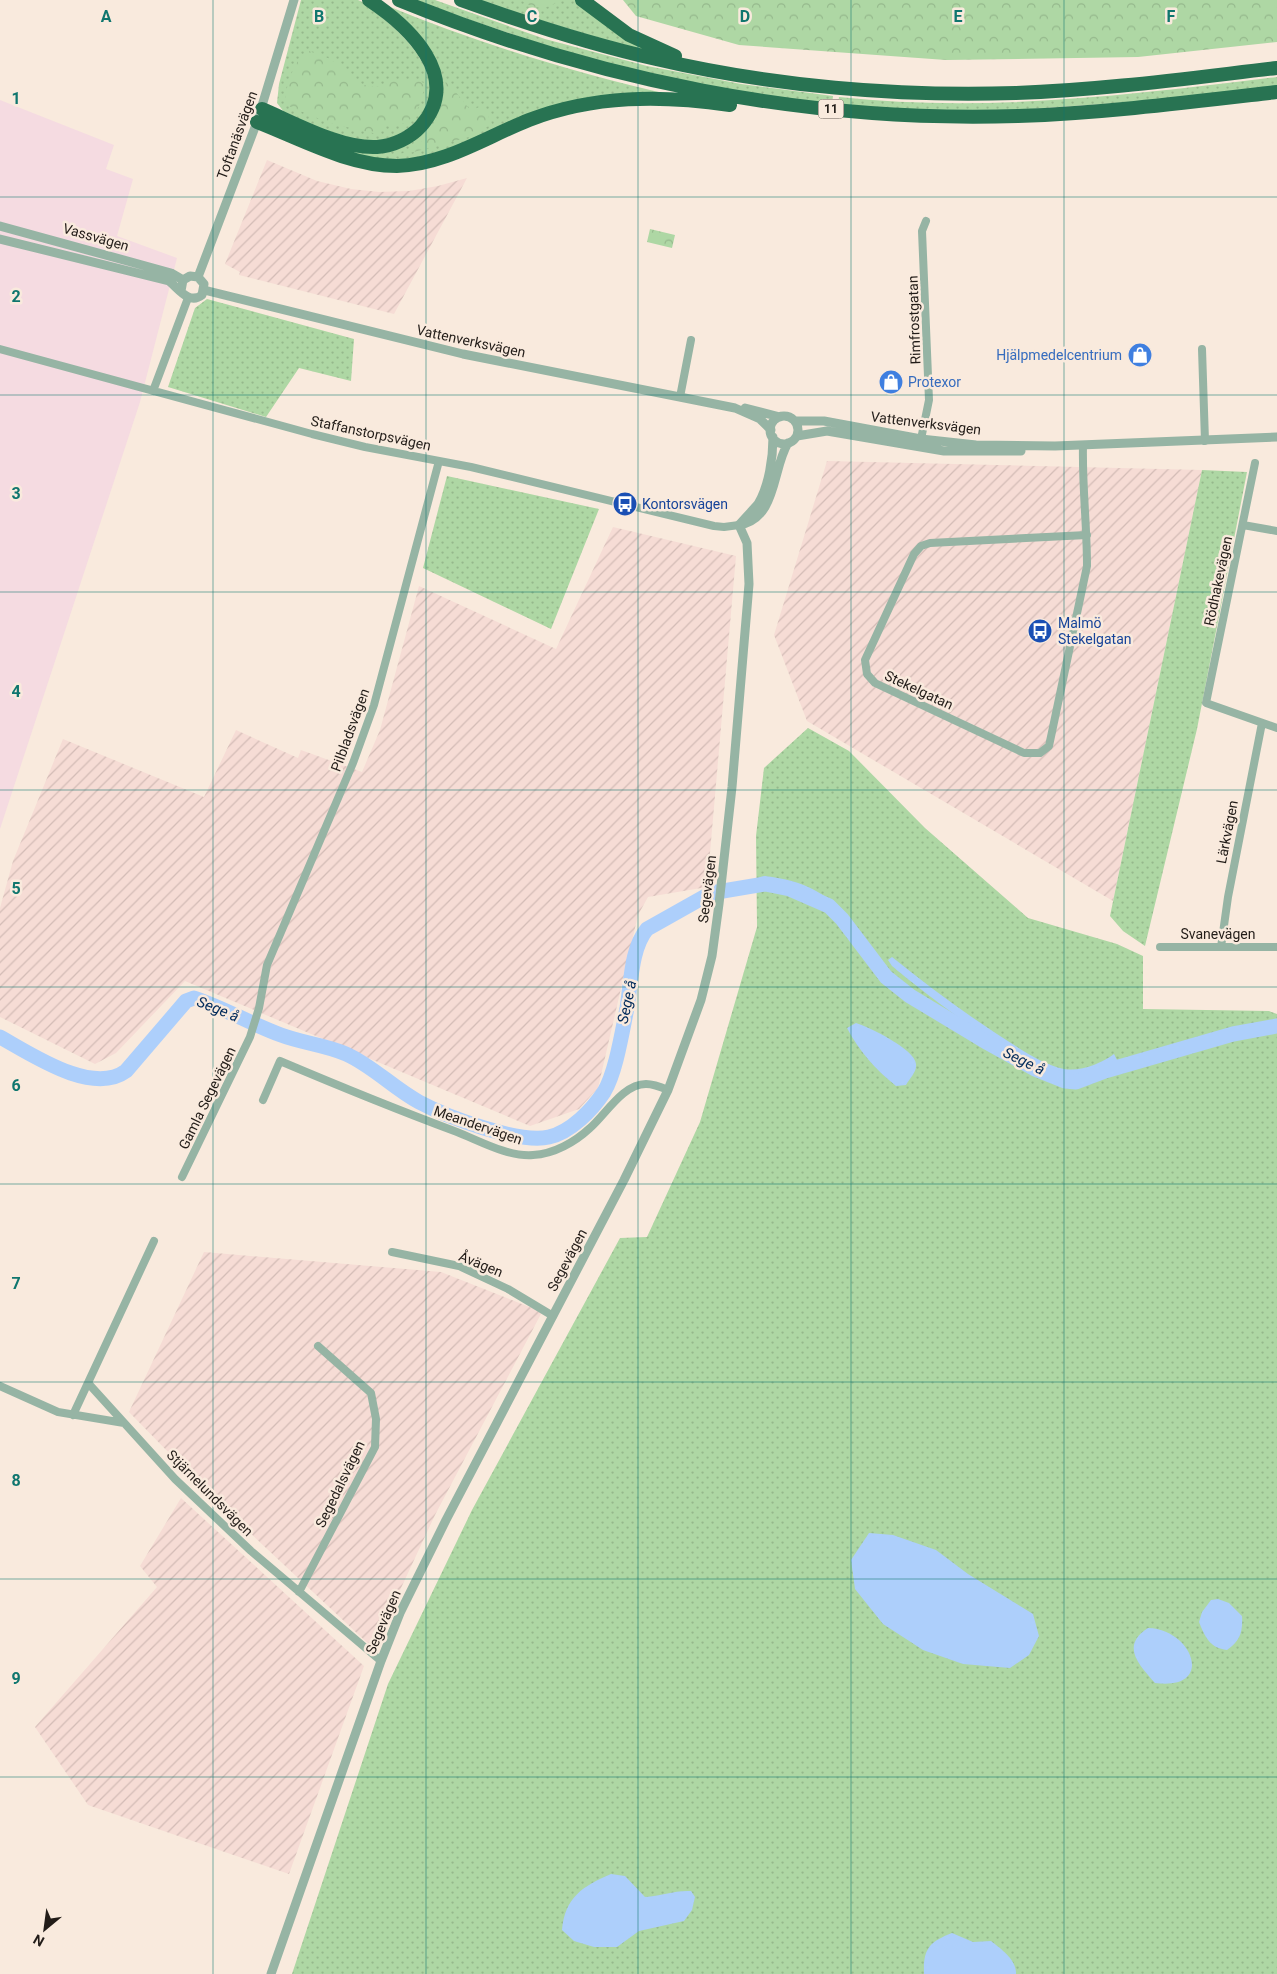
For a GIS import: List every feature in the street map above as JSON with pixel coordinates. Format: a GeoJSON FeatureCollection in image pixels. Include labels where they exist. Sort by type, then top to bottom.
{"type":"FeatureCollection","features":[{"type":"Feature","properties":{"kind":"highway"},"geometry":{"type":"LineString","coordinates":[[259,116],[364,147],[385,146],[403,140],[417,130],[432,106],[435,81],[432,67],[414,36],[369,0]]}},
{"type":"Feature","properties":{"kind":"highway","name":"11"},"geometry":{"type":"LineString","coordinates":[[399,0],[516,44],[651,81],[772,102],[899,115],[1018,116],[1083,113],[1277,92]]}},
{"type":"Feature","properties":{"kind":"highway","name":"11"},"geometry":{"type":"LineString","coordinates":[[460,0],[573,37],[684,65],[851,88],[914,93],[1016,93],[1171,81],[1277,68]]}},
{"type":"Feature","properties":{"kind":"highway"},"geometry":{"type":"LineString","coordinates":[[582,0],[618,28],[661,50],[712,68],[761,77]]}},
{"type":"Feature","properties":{"kind":"highway"},"geometry":{"type":"LineString","coordinates":[[259,116],[351,158],[398,166],[423,163],[444,157],[549,113],[612,100],[682,100],[823,116],[899,115]]}},
{"type":"Feature","properties":{"kind":"street","name":"Toftanäsvägen"},"geometry":{"type":"LineString","coordinates":[[198,277],[259,116],[294,0]]}},
{"type":"Feature","properties":{"kind":"street","name":"Rimfrostgatan"},"geometry":{"type":"LineString","coordinates":[[920,444],[930,400],[922,231],[926,221]]}},
{"type":"Feature","properties":{"kind":"street","name":"Vassvägen"},"geometry":{"type":"LineString","coordinates":[[0,226],[171,273],[183,280]]}},
{"type":"Feature","properties":{"kind":"street","name":"Vassvägen"},"geometry":{"type":"LineString","coordinates":[[0,239],[168,281],[181,291]]}},
{"type":"Feature","properties":{"kind":"street"},"geometry":{"type":"LineString","coordinates":[[190,276],[198,277],[204,284],[204,290],[199,297],[188,298],[181,291],[183,280],[190,276]]}},
{"type":"Feature","properties":{"kind":"street","name":"Vattenverksvägen"},"geometry":{"type":"LineString","coordinates":[[204,290],[462,354],[735,408],[747,408],[780,417]]}},
{"type":"Feature","properties":{"kind":"street"},"geometry":{"type":"LineString","coordinates":[[153,391],[188,298]]}},
{"type":"Feature","properties":{"kind":"street"},"geometry":{"type":"LineString","coordinates":[[680,397],[690,340]]}},
{"type":"Feature","properties":{"kind":"street","name":"Staffanstorpsvägen"},"geometry":{"type":"LineString","coordinates":[[0,349],[321,436],[439,461],[714,526],[731,527],[739,525]]}},
{"type":"Feature","properties":{"kind":"street"},"geometry":{"type":"LineString","coordinates":[[1202,349],[1205,441]]}},
{"type":"Feature","properties":{"kind":"street","name":"Vattenverksvägen"},"geometry":{"type":"LineString","coordinates":[[735,408],[760,419],[772,434]]}},
{"type":"Feature","properties":{"kind":"street"},"geometry":{"type":"LineString","coordinates":[[788,416],[798,426],[796,436],[788,443],[781,455],[771,495],[755,520],[739,525],[755,507],[762,495],[772,453],[772,434],[775,420],[788,416]]}},
{"type":"Feature","properties":{"kind":"street","name":"Vattenverksvägen"},"geometry":{"type":"LineString","coordinates":[[795,421],[831,422],[920,444]]}},
{"type":"Feature","properties":{"kind":"street","name":"Vattenverksvägen"},"geometry":{"type":"LineString","coordinates":[[796,436],[827,431],[920,444],[1055,446],[1277,437]]}},
{"type":"Feature","properties":{"kind":"street"},"geometry":{"type":"LineString","coordinates":[[772,434],[780,443],[788,443]]}},
{"type":"Feature","properties":{"kind":"street","name":"Stekelgatan"},"geometry":{"type":"LineString","coordinates":[[1083,445],[1087,535],[1087,566],[1049,746],[1040,753],[1024,753],[875,683],[866,674],[865,660],[914,554],[921,546],[930,543],[1087,535]]}},
{"type":"Feature","properties":{"kind":"street","name":"Pilbladsvägen"},"geometry":{"type":"LineString","coordinates":[[260,1004],[267,965],[353,764],[374,705],[439,461]]}},
{"type":"Feature","properties":{"kind":"street","name":"Rödhakevägen"},"geometry":{"type":"LineString","coordinates":[[1255,463],[1206,703],[1262,723]]}},
{"type":"Feature","properties":{"kind":"street","name":"Segevägen"},"geometry":{"type":"LineString","coordinates":[[271,1974],[381,1661],[400,1613],[446,1520],[624,1180],[668,1090],[702,1000],[712,956],[720,904],[749,584],[747,543],[739,525]]}},
{"type":"Feature","properties":{"kind":"street"},"geometry":{"type":"LineString","coordinates":[[1242,525],[1277,531]]}},
{"type":"Feature","properties":{"kind":"street"},"geometry":{"type":"LineString","coordinates":[[1262,723],[1277,728]]}},
{"type":"Feature","properties":{"kind":"street","name":"Lärkvägen"},"geometry":{"type":"LineString","coordinates":[[1221,947],[1228,896],[1262,723]]}},
{"type":"Feature","properties":{"kind":"street","name":"Svanevägen"},"geometry":{"type":"LineString","coordinates":[[1160,947],[1277,947]]}},
{"type":"Feature","properties":{"kind":"street","name":"Gamla Segevägen"},"geometry":{"type":"LineString","coordinates":[[182,1177],[250,1037],[260,1004]]}},
{"type":"Feature","properties":{"kind":"street","name":"Meandervägen"},"geometry":{"type":"LineString","coordinates":[[264,1100],[280,1061],[378,1103],[501,1149],[530,1156],[549,1152],[570,1144],[590,1129],[615,1102],[632,1088],[646,1084],[668,1090]]}},
{"type":"Feature","properties":{"kind":"street"},"geometry":{"type":"LineString","coordinates":[[73,1415],[154,1241]]}},
{"type":"Feature","properties":{"kind":"street","name":"Åvägen"},"geometry":{"type":"LineString","coordinates":[[392,1252],[459,1266],[508,1289],[553,1316]]}},
{"type":"Feature","properties":{"kind":"street","name":"Segedalsvägen"},"geometry":{"type":"LineString","coordinates":[[299,1592],[375,1447],[376,1419],[371,1392],[318,1346]]}},
{"type":"Feature","properties":{"kind":"street"},"geometry":{"type":"LineString","coordinates":[[88,1384],[124,1423]]}},
{"type":"Feature","properties":{"kind":"street"},"geometry":{"type":"LineString","coordinates":[[0,1386],[58,1412],[124,1423]]}},
{"type":"Feature","properties":{"kind":"street","name":"Stjärnelundsvägen"},"geometry":{"type":"LineString","coordinates":[[124,1423],[175,1479],[250,1551],[381,1661]]}},
{"type":"Feature","properties":{"kind":"shaded area"},"geometry":{"type":"Polygon","coordinates":[[[0,100],[114,145],[106,169],[133,179],[117,236],[177,258],[140,402],[0,829],[0,100]]]}},
{"type":"Feature","properties":{"kind":"shaded area"},"geometry":{"type":"Polygon","coordinates":[[[267,160],[317,181],[351,189],[379,192],[409,191],[467,178],[394,314],[239,275],[240,272],[225,264],[267,160]]]}},
{"type":"Feature","properties":{"kind":"shaded area"},"geometry":{"type":"Polygon","coordinates":[[[827,461],[1202,470],[1113,901],[807,721],[774,635],[827,461]]]}},
{"type":"Feature","properties":{"kind":"shaded area"},"geometry":{"type":"Polygon","coordinates":[[[613,527],[736,556],[707,887],[648,897],[638,915],[598,1088],[579,1109],[530,1126],[185,981],[116,1053],[95,1064],[0,1017],[0,908],[13,861],[63,739],[204,797],[236,730],[298,758],[301,750],[362,772],[380,730],[419,586],[556,649],[613,527]]]}},
{"type":"Feature","properties":{"kind":"shaded area"},"geometry":{"type":"Polygon","coordinates":[[[204,1252],[441,1272],[542,1312],[435,1515],[388,1616],[376,1651],[216,1501],[129,1412],[204,1252]]]}},
{"type":"Feature","properties":{"kind":"shaded area"},"geometry":{"type":"Polygon","coordinates":[[[181,1498],[364,1666],[289,1874],[88,1805],[35,1727],[157,1587],[140,1566],[181,1498]]]}},
{"type":"Feature","properties":{"kind":"green space"},"geometry":{"type":"Polygon","coordinates":[[[301,0],[358,0],[376,12],[408,43],[426,70],[430,84],[429,98],[423,112],[411,126],[398,135],[378,142],[361,141],[327,132],[284,112],[277,103],[279,84],[301,0]]]}},
{"type":"Feature","properties":{"kind":"green space"},"geometry":{"type":"Polygon","coordinates":[[[411,0],[435,0],[545,39],[647,66],[741,84],[833,96],[832,105],[739,93],[594,62],[411,0]]]}},
{"type":"Feature","properties":{"kind":"green space"},"geometry":{"type":"Polygon","coordinates":[[[473,0],[576,0],[664,56],[638,50],[473,0]]]}},
{"type":"Feature","properties":{"kind":"green space"},"geometry":{"type":"Polygon","coordinates":[[[521,0],[559,0],[555,4],[540,8],[521,0]]]}},
{"type":"Feature","properties":{"kind":"green space"},"geometry":{"type":"Polygon","coordinates":[[[623,0],[1277,0],[1277,42],[1138,57],[946,60],[739,45],[636,16],[623,0]]]}},
{"type":"Feature","properties":{"kind":"green space"},"geometry":{"type":"Polygon","coordinates":[[[383,4],[525,56],[597,77],[671,95],[626,94],[428,157],[386,161],[348,153],[347,149],[406,144],[441,88],[383,4]]]}},
{"type":"Feature","properties":{"kind":"green space"},"geometry":{"type":"Polygon","coordinates":[[[309,51],[329,59],[356,80],[368,86],[386,85],[389,78],[415,80],[424,83],[423,95],[416,113],[407,121],[397,126],[382,126],[377,134],[329,123],[286,105],[286,91],[291,75],[299,60],[309,51]]]}},
{"type":"Feature","properties":{"kind":"green space"},"geometry":{"type":"Polygon","coordinates":[[[1277,77],[1277,87],[1174,99],[986,112],[838,106],[839,97],[949,103],[1058,100],[1168,90],[1277,77]]]}},
{"type":"Feature","properties":{"kind":"green space"},"geometry":{"type":"Polygon","coordinates":[[[446,80],[471,111],[483,105],[492,124],[469,137],[399,156],[416,147],[430,132],[441,107],[446,80]]]}},
{"type":"Feature","properties":{"kind":"green space"},"geometry":{"type":"Polygon","coordinates":[[[650,229],[675,235],[672,248],[647,242],[650,229]]]}},
{"type":"Feature","properties":{"kind":"green space"},"geometry":{"type":"Polygon","coordinates":[[[207,299],[354,339],[351,381],[299,368],[266,417],[168,387],[195,308],[207,299]]]}},
{"type":"Feature","properties":{"kind":"green space"},"geometry":{"type":"Polygon","coordinates":[[[1202,470],[1247,472],[1197,729],[1145,946],[1123,931],[1110,916],[1202,470]]]}},
{"type":"Feature","properties":{"kind":"green space"},"geometry":{"type":"Polygon","coordinates":[[[447,476],[599,509],[551,629],[423,568],[447,476]]]}},
{"type":"Feature","properties":{"kind":"green space"},"geometry":{"type":"Polygon","coordinates":[[[808,728],[849,751],[925,828],[1028,918],[1117,944],[1143,956],[1143,1009],[1269,1011],[1277,1014],[1277,1974],[292,1974],[388,1684],[472,1510],[620,1238],[647,1237],[700,1122],[757,927],[756,836],[764,768],[808,728]]]}},
{"type":"Feature","properties":{"kind":"water"},"geometry":{"type":"Polygon","coordinates":[[[765,876],[792,881],[823,895],[852,921],[849,924],[820,898],[809,892],[773,881],[759,881],[760,877],[765,876]]]}},
{"type":"Feature","properties":{"kind":"water"},"geometry":{"type":"Polygon","coordinates":[[[892,957],[970,1016],[1046,1063],[1071,1070],[1104,1061],[1114,1054],[1118,1062],[1080,1077],[1056,1073],[1032,1063],[980,1032],[929,996],[892,966],[888,960],[892,957]]]}},
{"type":"Feature","properties":{"kind":"water"},"geometry":{"type":"Polygon","coordinates":[[[856,1023],[891,1039],[914,1058],[915,1070],[906,1085],[896,1086],[875,1067],[847,1028],[856,1023]]]}},
{"type":"Feature","properties":{"kind":"water"},"geometry":{"type":"Polygon","coordinates":[[[869,1533],[893,1535],[936,1550],[968,1574],[1033,1614],[1039,1636],[1029,1655],[1010,1668],[963,1664],[923,1650],[883,1624],[855,1589],[851,1560],[869,1533]]]}},
{"type":"Feature","properties":{"kind":"water"},"geometry":{"type":"Polygon","coordinates":[[[1218,1599],[1229,1603],[1242,1616],[1240,1636],[1227,1650],[1216,1647],[1209,1641],[1199,1622],[1202,1612],[1211,1600],[1218,1599]]]}},
{"type":"Feature","properties":{"kind":"water"},"geometry":{"type":"Polygon","coordinates":[[[1148,1628],[1164,1631],[1177,1638],[1186,1648],[1191,1659],[1191,1669],[1186,1678],[1174,1683],[1155,1683],[1143,1669],[1138,1662],[1134,1649],[1135,1642],[1148,1628]]]}},
{"type":"Feature","properties":{"kind":"water"},"geometry":{"type":"Polygon","coordinates":[[[611,1874],[625,1876],[645,1897],[679,1891],[691,1891],[695,1897],[692,1910],[684,1921],[639,1931],[617,1947],[594,1947],[574,1941],[562,1930],[571,1901],[584,1888],[611,1874]]]}},
{"type":"Feature","properties":{"kind":"water"},"geometry":{"type":"Polygon","coordinates":[[[952,1933],[973,1942],[991,1941],[1004,1951],[1011,1960],[1016,1969],[1016,1974],[924,1974],[926,1952],[929,1947],[952,1933]]]}},
{"type":"Feature","properties":{"kind":"waterway","name":"Sege å"},"geometry":{"type":"LineString","coordinates":[[0,1037],[62,1070],[96,1079],[112,1077],[126,1071],[186,1001],[194,998],[281,1035],[346,1054],[419,1102],[447,1115],[483,1128],[520,1137],[549,1137],[573,1125],[587,1113],[599,1099],[608,1084],[621,1040],[635,956],[647,929],[711,893],[765,884],[790,889],[829,906],[842,919],[886,977],[910,996],[1035,1069],[1065,1081],[1076,1082],[1105,1071],[1233,1034],[1277,1026]]}},
{"type":"Feature","properties":{"kind":"place","name":"Hjälpmedelcentrium"},"geometry":{"type":"Point","coordinates":[1140,355]}},
{"type":"Feature","properties":{"kind":"place","name":"Protexor"},"geometry":{"type":"Point","coordinates":[891,382]}},
{"type":"Feature","properties":{"kind":"place","name":"Kontorsvägen"},"geometry":{"type":"Point","coordinates":[625,504]}},
{"type":"Feature","properties":{"kind":"place","name":"Malmö Stekelgatan"},"geometry":{"type":"Point","coordinates":[1040,631]}}]}
